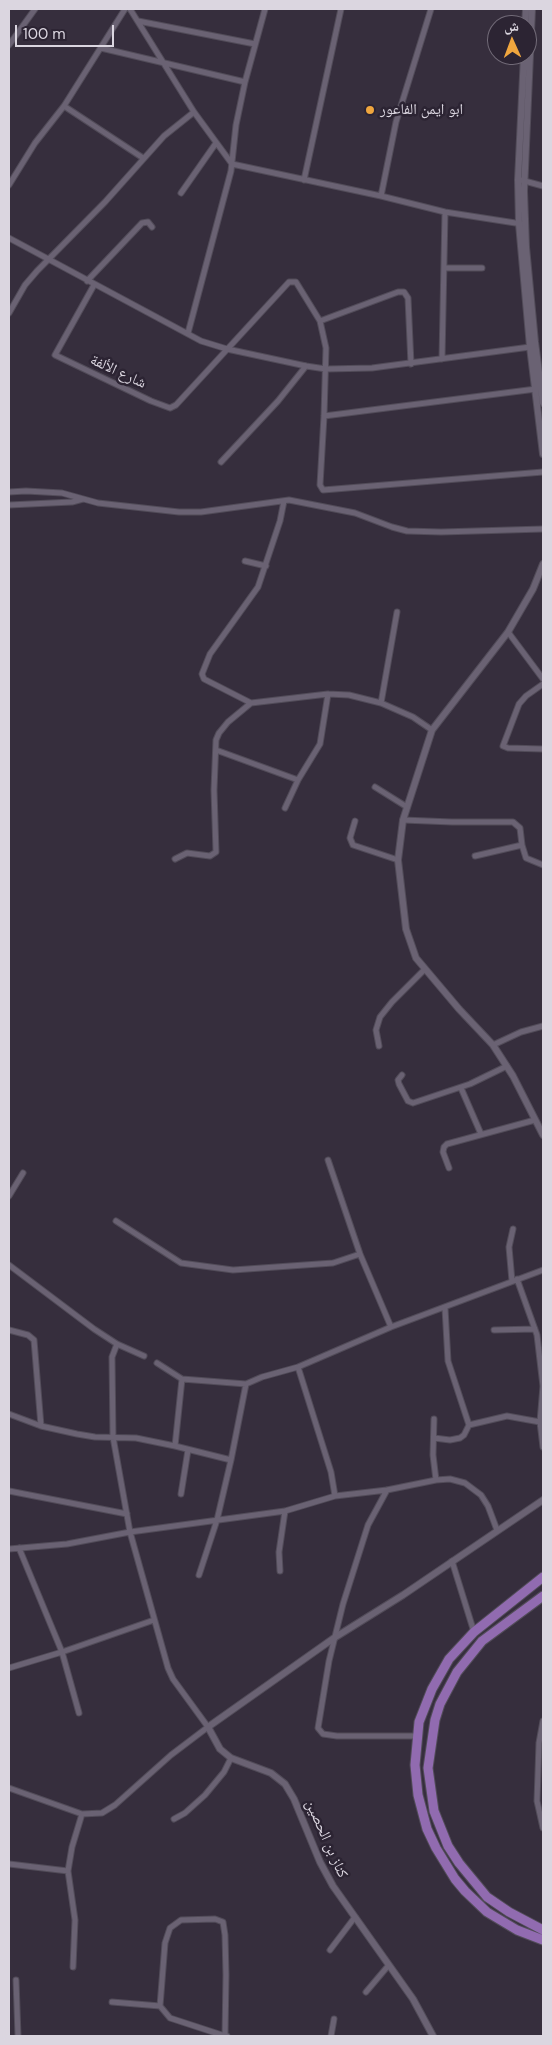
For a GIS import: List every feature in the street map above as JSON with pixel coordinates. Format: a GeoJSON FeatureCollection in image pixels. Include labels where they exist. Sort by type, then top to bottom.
{"type":"FeatureCollection","features":[{"type":"Feature","properties":{"kind":"highway"},"geometry":{"type":"LineString","coordinates":[[543,1577],[474,1632],[449,1659],[424,1708],[417,1736],[415,1766],[418,1795],[427,1829],[444,1864],[464,1891],[487,1912],[517,1930],[543,1940]]}},
{"type":"Feature","properties":{"kind":"highway"},"geometry":{"type":"LineString","coordinates":[[543,1596],[482,1642],[457,1672],[440,1704],[435,1720],[428,1768],[434,1811],[448,1846],[459,1863],[488,1897],[509,1912],[543,1930]]}},
{"type":"Feature","properties":{"kind":"street"},"geometry":{"type":"LineString","coordinates":[[9,45],[35,9]]}},
{"type":"Feature","properties":{"kind":"street"},"geometry":{"type":"LineString","coordinates":[[9,185],[35,143],[64,106],[125,9]]}},
{"type":"Feature","properties":{"kind":"street"},"geometry":{"type":"LineString","coordinates":[[130,9],[194,112],[232,164],[381,196],[445,212],[522,224]]}},
{"type":"Feature","properties":{"kind":"street"},"geometry":{"type":"LineString","coordinates":[[188,333],[232,164],[236,125],[245,82],[265,9]]}},
{"type":"Feature","properties":{"kind":"street"},"geometry":{"type":"LineString","coordinates":[[304,180],[341,9]]}},
{"type":"Feature","properties":{"kind":"street"},"geometry":{"type":"LineString","coordinates":[[381,196],[396,122],[431,9]]}},
{"type":"Feature","properties":{"kind":"street"},"geometry":{"type":"LineString","coordinates":[[521,180],[532,9]]}},
{"type":"Feature","properties":{"kind":"street"},"geometry":{"type":"LineString","coordinates":[[138,21],[255,44]]}},
{"type":"Feature","properties":{"kind":"street"},"geometry":{"type":"LineString","coordinates":[[101,48],[245,82]]}},
{"type":"Feature","properties":{"kind":"street"},"geometry":{"type":"LineString","coordinates":[[524,65],[522,224],[530,347],[543,454]]}},
{"type":"Feature","properties":{"kind":"street"},"geometry":{"type":"LineString","coordinates":[[64,106],[143,158]]}},
{"type":"Feature","properties":{"kind":"street"},"geometry":{"type":"LineString","coordinates":[[9,313],[25,285],[48,260],[105,202],[164,136],[194,112]]}},
{"type":"Feature","properties":{"kind":"street"},"geometry":{"type":"LineString","coordinates":[[181,192],[216,143]]}},
{"type":"Feature","properties":{"kind":"street"},"geometry":{"type":"LineString","coordinates":[[521,180],[543,186]]}},
{"type":"Feature","properties":{"kind":"street"},"geometry":{"type":"LineString","coordinates":[[442,359],[445,212]]}},
{"type":"Feature","properties":{"kind":"street"},"geometry":{"type":"LineString","coordinates":[[87,281],[142,223],[148,222],[152,227]]}},
{"type":"Feature","properties":{"kind":"street"},"geometry":{"type":"LineString","coordinates":[[522,224],[543,403]]}},
{"type":"Feature","properties":{"kind":"street"},"geometry":{"type":"LineString","coordinates":[[9,238],[201,341],[228,349],[306,366],[326,369],[411,364],[530,347]]}},
{"type":"Feature","properties":{"kind":"street"},"geometry":{"type":"LineString","coordinates":[[444,268],[482,268]]}},
{"type":"Feature","properties":{"kind":"street"},"geometry":{"type":"LineString","coordinates":[[228,349],[289,282],[296,282],[320,321],[326,348],[320,485],[323,490],[543,472]]}},
{"type":"Feature","properties":{"kind":"street","name":"شارع الألفة"},"geometry":{"type":"LineString","coordinates":[[94,284],[55,353],[58,358],[151,401],[173,408],[228,349]]}},
{"type":"Feature","properties":{"kind":"street"},"geometry":{"type":"LineString","coordinates":[[320,321],[404,292],[408,298],[411,364]]}},
{"type":"Feature","properties":{"kind":"street"},"geometry":{"type":"LineString","coordinates":[[221,462],[278,401],[306,366]]}},
{"type":"Feature","properties":{"kind":"street"},"geometry":{"type":"LineString","coordinates":[[324,416],[536,389]]}},
{"type":"Feature","properties":{"kind":"street"},"geometry":{"type":"LineString","coordinates":[[9,492],[43,491],[62,493],[132,508],[179,512],[201,512],[284,501],[319,505],[355,513],[407,531],[543,529]]}},
{"type":"Feature","properties":{"kind":"street"},"geometry":{"type":"LineString","coordinates":[[9,505],[72,502],[83,499]]}},
{"type":"Feature","properties":{"kind":"street"},"geometry":{"type":"LineString","coordinates":[[251,703],[204,679],[202,674],[210,654],[258,587],[280,521],[284,501]]}},
{"type":"Feature","properties":{"kind":"street"},"geometry":{"type":"LineString","coordinates":[[245,561],[266,566]]}},
{"type":"Feature","properties":{"kind":"street"},"geometry":{"type":"LineString","coordinates":[[543,564],[533,589],[508,632],[432,730],[406,807],[398,860],[406,929],[416,958],[424,970],[494,1045],[543,1135]]}},
{"type":"Feature","properties":{"kind":"street"},"geometry":{"type":"LineString","coordinates":[[381,703],[397,612]]}},
{"type":"Feature","properties":{"kind":"street"},"geometry":{"type":"LineString","coordinates":[[508,632],[543,679]]}},
{"type":"Feature","properties":{"kind":"street"},"geometry":{"type":"LineString","coordinates":[[543,684],[526,696],[519,704],[503,746],[508,748],[543,749]]}},
{"type":"Feature","properties":{"kind":"street"},"geometry":{"type":"LineString","coordinates":[[175,859],[187,853],[210,856],[216,852],[214,790],[219,732],[251,703],[328,694],[349,695],[381,703],[413,717],[432,730]]}},
{"type":"Feature","properties":{"kind":"street"},"geometry":{"type":"LineString","coordinates":[[285,808],[298,780],[320,744],[328,694]]}},
{"type":"Feature","properties":{"kind":"street"},"geometry":{"type":"LineString","coordinates":[[216,750],[298,780]]}},
{"type":"Feature","properties":{"kind":"street"},"geometry":{"type":"LineString","coordinates":[[375,787],[406,807]]}},
{"type":"Feature","properties":{"kind":"street"},"geometry":{"type":"LineString","coordinates":[[403,820],[513,822],[520,828],[526,858],[543,865]]}},
{"type":"Feature","properties":{"kind":"street"},"geometry":{"type":"LineString","coordinates":[[355,821],[350,838],[352,845],[398,860]]}},
{"type":"Feature","properties":{"kind":"street"},"geometry":{"type":"LineString","coordinates":[[475,856],[522,845]]}},
{"type":"Feature","properties":{"kind":"street"},"geometry":{"type":"LineString","coordinates":[[379,1046],[376,1030],[380,1017],[424,970]]}},
{"type":"Feature","properties":{"kind":"street"},"geometry":{"type":"LineString","coordinates":[[494,1045],[521,1032],[543,1026]]}},
{"type":"Feature","properties":{"kind":"street"},"geometry":{"type":"LineString","coordinates":[[402,1075],[398,1080],[398,1084],[411,1102],[461,1088],[507,1066]]}},
{"type":"Feature","properties":{"kind":"street"},"geometry":{"type":"LineString","coordinates":[[461,1088],[481,1134]]}},
{"type":"Feature","properties":{"kind":"street"},"geometry":{"type":"LineString","coordinates":[[449,1168],[444,1152],[445,1145],[535,1120]]}},
{"type":"Feature","properties":{"kind":"street"},"geometry":{"type":"LineString","coordinates":[[328,1160],[360,1254],[390,1327]]}},
{"type":"Feature","properties":{"kind":"street"},"geometry":{"type":"LineString","coordinates":[[9,1196],[23,1173]]}},
{"type":"Feature","properties":{"kind":"street"},"geometry":{"type":"LineString","coordinates":[[116,1221],[181,1263],[233,1270],[333,1263],[360,1254]]}},
{"type":"Feature","properties":{"kind":"street"},"geometry":{"type":"LineString","coordinates":[[513,1229],[509,1242],[514,1280],[538,1333],[543,1386],[540,1422],[543,1447]]}},
{"type":"Feature","properties":{"kind":"street"},"geometry":{"type":"LineString","coordinates":[[9,1265],[94,1329],[117,1344],[144,1356]]}},
{"type":"Feature","properties":{"kind":"street"},"geometry":{"type":"LineString","coordinates":[[157,1364],[182,1379],[246,1384],[262,1377],[298,1367],[390,1327],[543,1270]]}},
{"type":"Feature","properties":{"kind":"street"},"geometry":{"type":"LineString","coordinates":[[434,1438],[450,1440],[460,1438],[464,1435],[469,1425],[448,1361],[445,1308]]}},
{"type":"Feature","properties":{"kind":"street"},"geometry":{"type":"LineString","coordinates":[[9,1330],[28,1335],[34,1340],[41,1426]]}},
{"type":"Feature","properties":{"kind":"street"},"geometry":{"type":"LineString","coordinates":[[494,1330],[538,1333]]}},
{"type":"Feature","properties":{"kind":"street"},"geometry":{"type":"LineString","coordinates":[[117,1344],[112,1357],[113,1437],[130,1532],[154,1620],[171,1676],[208,1727],[220,1748],[230,1758],[224,1772],[205,1795],[185,1813],[174,1819]]}},
{"type":"Feature","properties":{"kind":"street"},"geometry":{"type":"LineString","coordinates":[[298,1367],[331,1472],[335,1496]]}},
{"type":"Feature","properties":{"kind":"street"},"geometry":{"type":"LineString","coordinates":[[175,1446],[182,1379]]}},
{"type":"Feature","properties":{"kind":"street"},"geometry":{"type":"LineString","coordinates":[[199,1575],[217,1520],[232,1460],[246,1384]]}},
{"type":"Feature","properties":{"kind":"street"},"geometry":{"type":"LineString","coordinates":[[9,1414],[41,1426],[95,1437],[136,1438],[232,1460]]}},
{"type":"Feature","properties":{"kind":"street"},"geometry":{"type":"LineString","coordinates":[[469,1425],[507,1416],[540,1422]]}},
{"type":"Feature","properties":{"kind":"street"},"geometry":{"type":"LineString","coordinates":[[434,1419],[433,1455],[436,1480]]}},
{"type":"Feature","properties":{"kind":"street"},"geometry":{"type":"LineString","coordinates":[[181,1494],[188,1450]]}},
{"type":"Feature","properties":{"kind":"street"},"geometry":{"type":"LineString","coordinates":[[9,1549],[68,1544],[130,1532],[285,1511],[335,1496],[387,1490],[436,1480],[450,1480],[471,1486],[481,1495],[488,1506],[497,1530]]}},
{"type":"Feature","properties":{"kind":"street"},"geometry":{"type":"LineString","coordinates":[[387,1490],[364,1535],[334,1638],[319,1722],[320,1732],[326,1735],[337,1736],[417,1736]]}},
{"type":"Feature","properties":{"kind":"street"},"geometry":{"type":"LineString","coordinates":[[9,1491],[127,1514]]}},
{"type":"Feature","properties":{"kind":"street"},"geometry":{"type":"LineString","coordinates":[[9,1788],[82,1814],[102,1813],[110,1809],[171,1755],[208,1727],[334,1638],[403,1595],[543,1500]]}},
{"type":"Feature","properties":{"kind":"street"},"geometry":{"type":"LineString","coordinates":[[280,1571],[280,1552],[285,1511]]}},
{"type":"Feature","properties":{"kind":"street"},"geometry":{"type":"LineString","coordinates":[[19,1548],[62,1652],[79,1713]]}},
{"type":"Feature","properties":{"kind":"street"},"geometry":{"type":"LineString","coordinates":[[452,1561],[474,1632]]}},
{"type":"Feature","properties":{"kind":"street"},"geometry":{"type":"LineString","coordinates":[[9,1668],[154,1620]]}},
{"type":"Feature","properties":{"kind":"street"},"geometry":{"type":"LineString","coordinates":[[543,1721],[539,1743],[537,1801],[543,1828]]}},
{"type":"Feature","properties":{"kind":"street","name":"كناز بن الحصين"},"geometry":{"type":"LineString","coordinates":[[230,1758],[265,1770],[285,1784],[298,1807],[320,1862],[340,1898],[413,1999],[433,2036]]}},
{"type":"Feature","properties":{"kind":"street"},"geometry":{"type":"LineString","coordinates":[[73,1966],[75,1920],[68,1871],[72,1847],[82,1814]]}},
{"type":"Feature","properties":{"kind":"street"},"geometry":{"type":"LineString","coordinates":[[9,1864],[68,1871]]}},
{"type":"Feature","properties":{"kind":"street"},"geometry":{"type":"LineString","coordinates":[[330,1950],[355,1917]]}},
{"type":"Feature","properties":{"kind":"street"},"geometry":{"type":"LineString","coordinates":[[199,1918],[223,1922],[225,1935],[226,2036],[170,2018],[160,2006],[166,1943],[170,1928],[181,1920],[199,1918]]}},
{"type":"Feature","properties":{"kind":"street"},"geometry":{"type":"LineString","coordinates":[[366,1992],[388,1966]]}},
{"type":"Feature","properties":{"kind":"street"},"geometry":{"type":"LineString","coordinates":[[16,1980],[18,2036]]}},
{"type":"Feature","properties":{"kind":"street"},"geometry":{"type":"LineString","coordinates":[[112,2002],[160,2006]]}},
{"type":"Feature","properties":{"kind":"street"},"geometry":{"type":"LineString","coordinates":[[331,2036],[334,2019]]}},
{"type":"Feature","properties":{"kind":"place","name":"ابو ايمن الفاعور"},"geometry":{"type":"Point","coordinates":[370,110]}}]}
